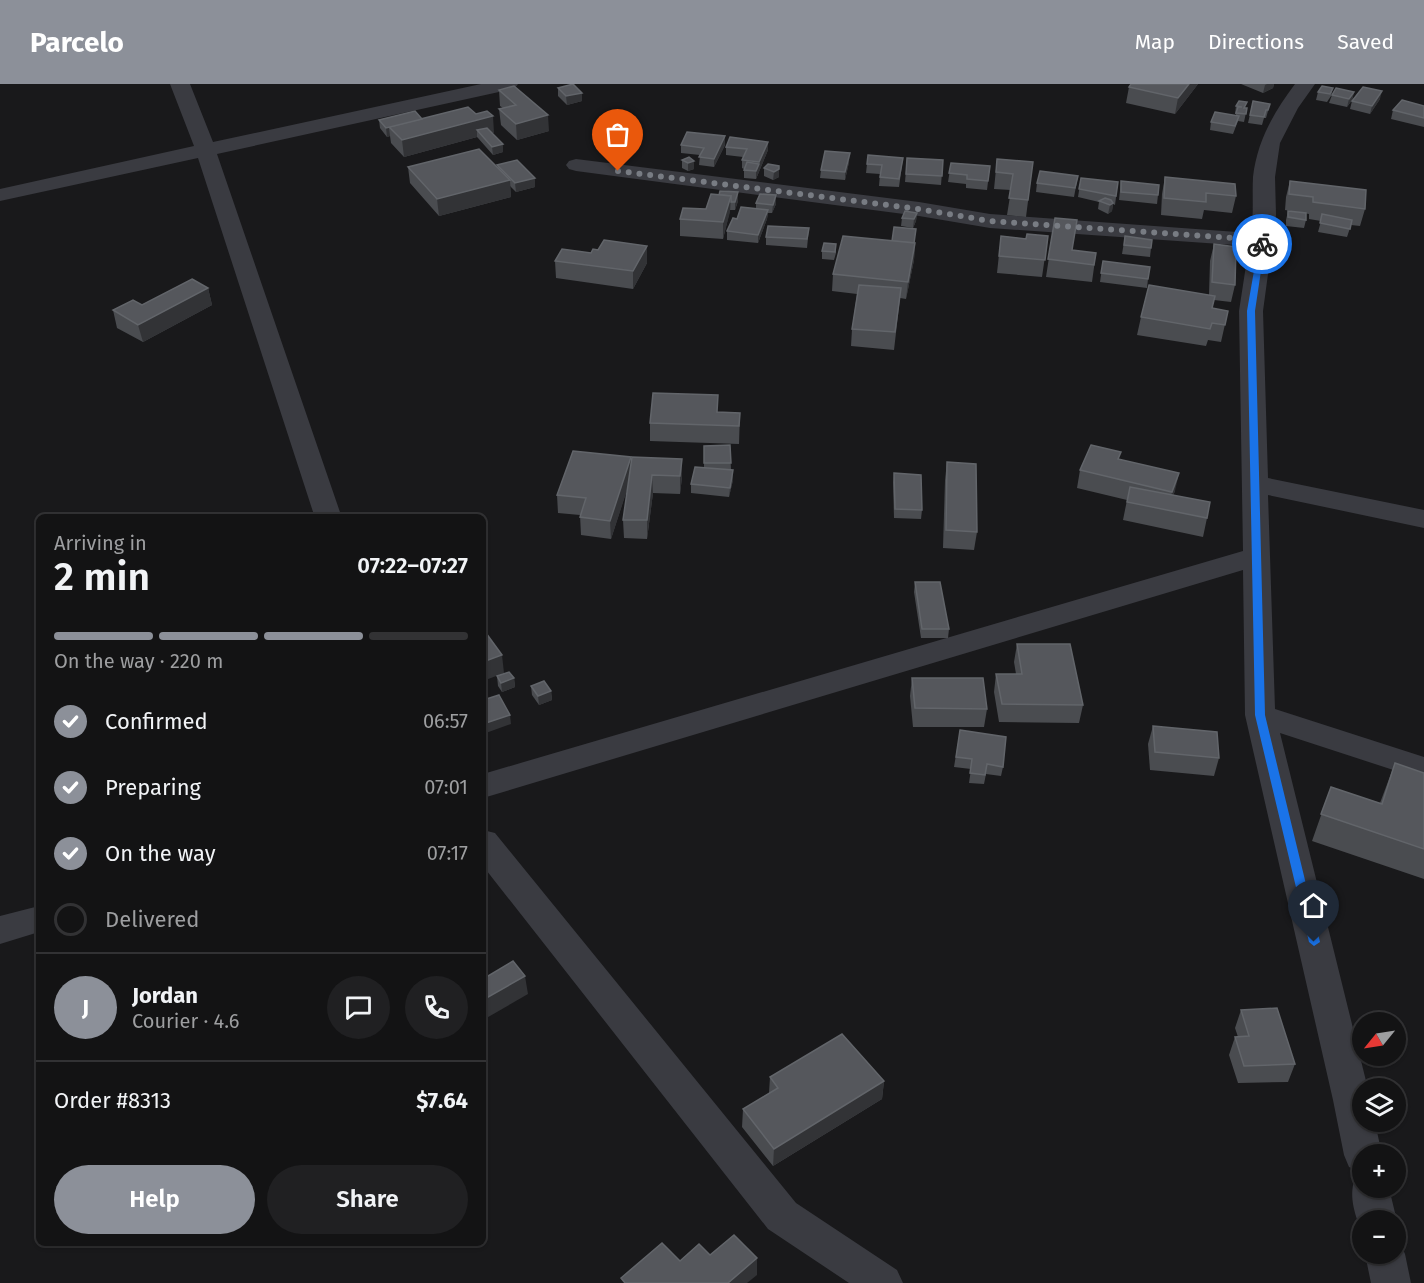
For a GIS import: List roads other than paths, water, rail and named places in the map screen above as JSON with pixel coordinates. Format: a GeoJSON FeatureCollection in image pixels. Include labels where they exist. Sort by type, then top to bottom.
{"type":"FeatureCollection","features":[{"type":"Feature","properties":{"kind":"street"},"geometry":{"type":"LineString","coordinates":[[180,84],[205,149],[328,514]]}},
{"type":"Feature","properties":{"kind":"street"},"geometry":{"type":"LineString","coordinates":[[0,195],[508,84]]}},
{"type":"Feature","properties":{"kind":"street"},"geometry":{"type":"LineString","coordinates":[[1305,84],[1288,107],[1270,143],[1264,177],[1265,215],[1251,311],[1257,483],[1260,715],[1361,1144]]}},
{"type":"Feature","properties":{"kind":"street"},"geometry":{"type":"LineString","coordinates":[[576,165],[919,209],[990,221],[1262,240]]}},
{"type":"Feature","properties":{"kind":"street"},"geometry":{"type":"LineString","coordinates":[[1257,483],[1424,519]]}},
{"type":"Feature","properties":{"kind":"street"},"geometry":{"type":"LineString","coordinates":[[486,785],[1258,555]]}},
{"type":"Feature","properties":{"kind":"street"},"geometry":{"type":"LineString","coordinates":[[1260,715],[1424,769]]}},
{"type":"Feature","properties":{"kind":"street"},"geometry":{"type":"LineString","coordinates":[[486,846],[782,1216],[883,1283]]}},
{"type":"Feature","properties":{"kind":"street"},"geometry":{"type":"LineString","coordinates":[[0,930],[36,920]]}},
{"type":"Feature","properties":{"kind":"street"},"geometry":{"type":"LineString","coordinates":[[1387,1264],[1391,1283]]}}]}
